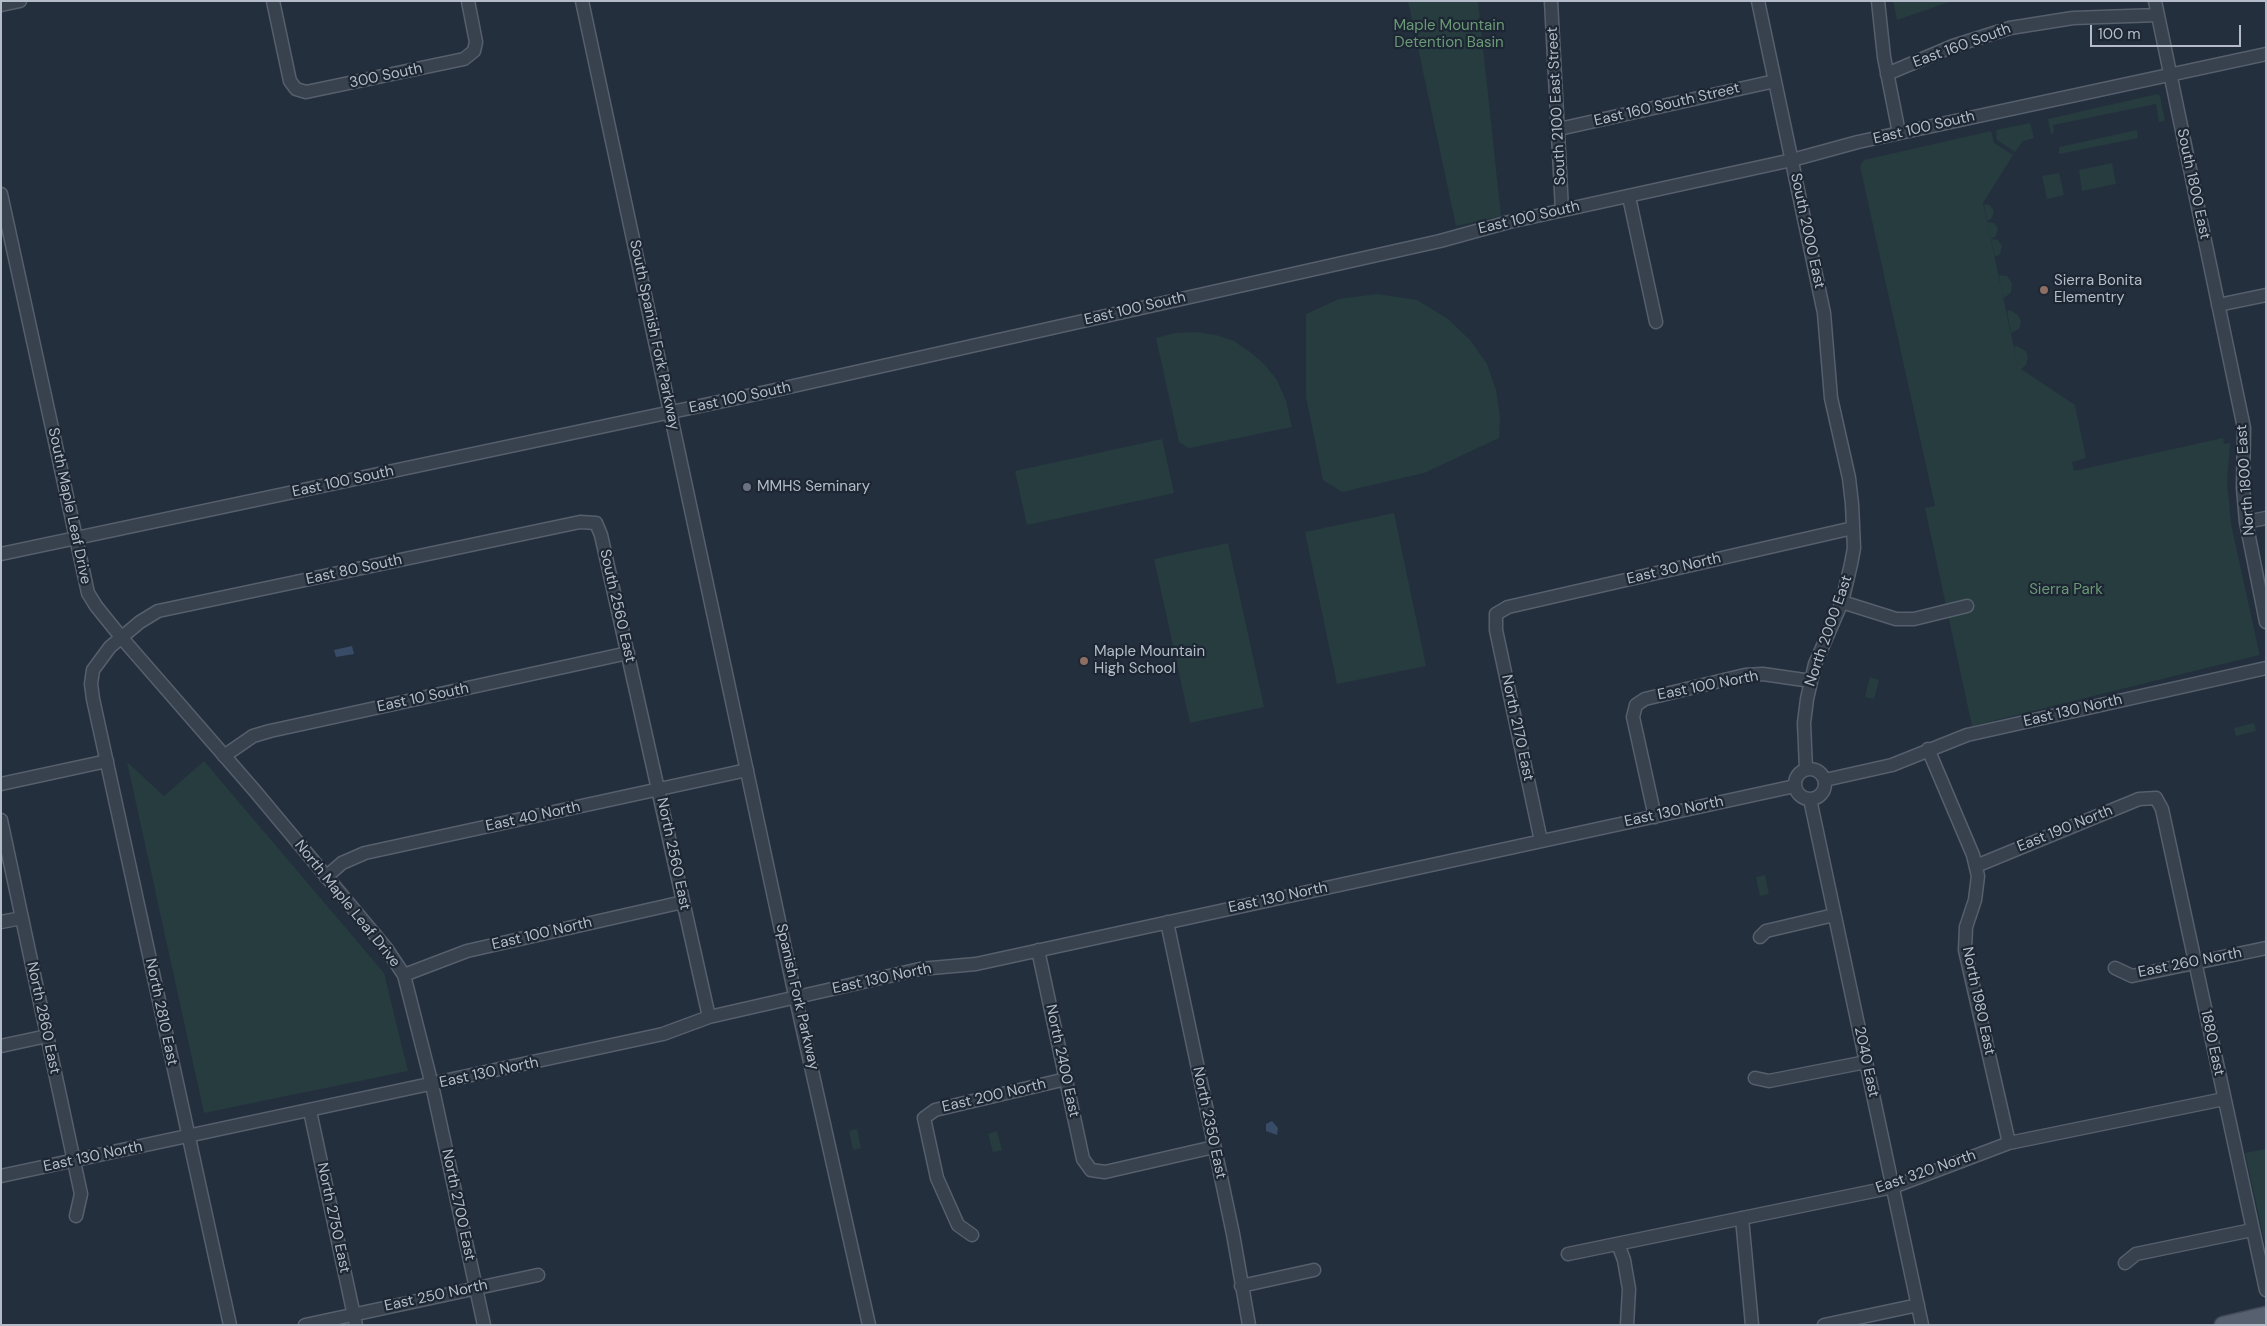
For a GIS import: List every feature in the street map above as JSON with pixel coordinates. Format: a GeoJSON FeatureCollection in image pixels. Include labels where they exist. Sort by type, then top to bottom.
{"type":"FeatureCollection","features":[{"type":"Feature","properties":{"kind":"main road"},"geometry":{"type":"LineString","coordinates":[[2222,1325],[2266,1315]]}},
{"type":"Feature","properties":{"kind":"street"},"geometry":{"type":"LineString","coordinates":[[1,5],[20,1]]}},
{"type":"Feature","properties":{"kind":"street","name":"300 South"},"geometry":{"type":"LineString","coordinates":[[273,1],[290,81],[296,89],[311,92],[468,57],[474,51],[475,37],[468,1]]}},
{"type":"Feature","properties":{"kind":"street","name":"South Spanish Fork Parkway"},"geometry":{"type":"LineString","coordinates":[[582,1],[727,669]]}},
{"type":"Feature","properties":{"kind":"street","name":"South 2100 East Street"},"geometry":{"type":"LineString","coordinates":[[1550,1],[1559,129],[1562,210]]}},
{"type":"Feature","properties":{"kind":"street","name":"South 2000 East"},"geometry":{"type":"LineString","coordinates":[[1758,1],[1824,313],[1831,398],[1845,463]]}},
{"type":"Feature","properties":{"kind":"street"},"geometry":{"type":"LineString","coordinates":[[1878,1],[1887,74],[1899,134]]}},
{"type":"Feature","properties":{"kind":"street","name":"South 1800 East"},"geometry":{"type":"LineString","coordinates":[[2155,1],[2231,366]]}},
{"type":"Feature","properties":{"kind":"street","name":"East 160 South"},"geometry":{"type":"LineString","coordinates":[[1887,74],[1953,46],[2010,28],[2073,18],[2158,15]]}},
{"type":"Feature","properties":{"kind":"street","name":"East 100 South"},"geometry":{"type":"LineString","coordinates":[[1,554],[671,413],[1440,241],[1509,222],[1792,160],[1899,134],[2266,54]]}},
{"type":"Feature","properties":{"kind":"street","name":"East 160 South Street"},"geometry":{"type":"LineString","coordinates":[[1559,129],[1775,80]]}},
{"type":"Feature","properties":{"kind":"street","name":"South Maple Leaf Drive"},"geometry":{"type":"LineString","coordinates":[[1,194],[88,593],[121,637],[255,791]]}},
{"type":"Feature","properties":{"kind":"street"},"geometry":{"type":"LineString","coordinates":[[1628,197],[1656,322]]}},
{"type":"Feature","properties":{"kind":"street"},"geometry":{"type":"LineString","coordinates":[[2218,305],[2266,295]]}},
{"type":"Feature","properties":{"kind":"street","name":"North 1800 East"},"geometry":{"type":"LineString","coordinates":[[2231,366],[2244,428],[2243,488],[2246,522],[2266,622]]}},
{"type":"Feature","properties":{"kind":"street","name":"North 2000 East"},"geometry":{"type":"LineString","coordinates":[[1806,769],[1804,723],[1811,680],[1815,664],[1842,602],[1854,548],[1852,504],[1845,463]]}},
{"type":"Feature","properties":{"kind":"street"},"geometry":{"type":"LineString","coordinates":[[2246,522],[2266,518]]}},
{"type":"Feature","properties":{"kind":"street","name":"East 80 South"},"geometry":{"type":"LineString","coordinates":[[93,700],[91,684],[93,670],[110,647],[121,637],[158,611],[580,522],[596,523]]}},
{"type":"Feature","properties":{"kind":"street","name":"South 2560 East"},"geometry":{"type":"LineString","coordinates":[[596,523],[602,536],[637,691]]}},
{"type":"Feature","properties":{"kind":"street","name":"East 30 North"},"geometry":{"type":"LineString","coordinates":[[1496,614],[1508,607],[1853,528]]}},
{"type":"Feature","properties":{"kind":"street"},"geometry":{"type":"LineString","coordinates":[[1842,602],[1896,619],[1914,618],[1967,606]]}},
{"type":"Feature","properties":{"kind":"street","name":"North 2170 East"},"geometry":{"type":"LineString","coordinates":[[1496,614],[1496,630],[1541,841]]}},
{"type":"Feature","properties":{"kind":"street","name":"East 10 South"},"geometry":{"type":"LineString","coordinates":[[224,756],[253,736],[270,731],[628,653]]}},
{"type":"Feature","properties":{"kind":"street","name":"East 130 North"},"geometry":{"type":"LineString","coordinates":[[1825,780],[1892,765],[1967,735],[2266,668]]}},
{"type":"Feature","properties":{"kind":"street","name":"Spanish Fork Parkway"},"geometry":{"type":"LineString","coordinates":[[727,669],[747,770],[869,1325]]}},
{"type":"Feature","properties":{"kind":"street","name":"East 100 North"},"geometry":{"type":"LineString","coordinates":[[1655,816],[1633,717],[1636,705],[1645,698],[1744,676],[1763,674],[1811,680]]}},
{"type":"Feature","properties":{"kind":"street","name":"North 2560 East"},"geometry":{"type":"LineString","coordinates":[[637,691],[709,1017]]}},
{"type":"Feature","properties":{"kind":"street","name":"North 2810 East"},"geometry":{"type":"LineString","coordinates":[[93,700],[230,1325]]}},
{"type":"Feature","properties":{"kind":"street","name":"North 1980 East"},"geometry":{"type":"LineString","coordinates":[[1928,749],[1976,866],[1978,876],[1975,900],[1966,927],[1965,950],[2009,1143]]}},
{"type":"Feature","properties":{"kind":"street"},"geometry":{"type":"LineString","coordinates":[[1,784],[107,761]]}},
{"type":"Feature","properties":{"kind":"street"},"geometry":{"type":"LineString","coordinates":[[1806,769],[1820,772],[1825,780],[1822,793],[1810,799],[1802,797],[1795,786],[1798,774],[1806,769]]}},
{"type":"Feature","properties":{"kind":"street","name":"East 40 North"},"geometry":{"type":"LineString","coordinates":[[326,877],[342,863],[365,853],[747,770]]}},
{"type":"Feature","properties":{"kind":"street","name":"East 130 North"},"geometry":{"type":"LineString","coordinates":[[1,1176],[663,1034],[709,1017],[920,969],[976,964],[1795,786]]}},
{"type":"Feature","properties":{"kind":"street","name":"North Maple Leaf Drive"},"geometry":{"type":"LineString","coordinates":[[255,791],[386,948],[404,975],[432,1085]]}},
{"type":"Feature","properties":{"kind":"street","name":"East 190 North"},"geometry":{"type":"LineString","coordinates":[[1976,866],[2139,799],[2156,798]]}},
{"type":"Feature","properties":{"kind":"street","name":"1880 East"},"geometry":{"type":"LineString","coordinates":[[2156,798],[2162,809],[2266,1290]]}},
{"type":"Feature","properties":{"kind":"street","name":"2040 East"},"geometry":{"type":"LineString","coordinates":[[1810,799],[1922,1325]]}},
{"type":"Feature","properties":{"kind":"street","name":"North 2860 East"},"geometry":{"type":"LineString","coordinates":[[1,820],[81,1194],[76,1216]]}},
{"type":"Feature","properties":{"kind":"street","name":"East 100 North"},"geometry":{"type":"LineString","coordinates":[[404,975],[467,951],[683,902]]}},
{"type":"Feature","properties":{"kind":"street"},"geometry":{"type":"LineString","coordinates":[[1760,937],[1766,931],[1834,915]]}},
{"type":"Feature","properties":{"kind":"street"},"geometry":{"type":"LineString","coordinates":[[1,922],[22,918]]}},
{"type":"Feature","properties":{"kind":"street","name":"North 2350 East"},"geometry":{"type":"LineString","coordinates":[[1167,922],[1233,1234],[1249,1325]]}},
{"type":"Feature","properties":{"kind":"street","name":"East 260 North"},"geometry":{"type":"LineString","coordinates":[[2115,968],[2132,976],[2266,948]]}},
{"type":"Feature","properties":{"kind":"street","name":"North 2400 East"},"geometry":{"type":"LineString","coordinates":[[1038,950],[1083,1159],[1091,1170],[1106,1172],[1214,1147]]}},
{"type":"Feature","properties":{"kind":"street"},"geometry":{"type":"LineString","coordinates":[[1,1046],[47,1036]]}},
{"type":"Feature","properties":{"kind":"street"},"geometry":{"type":"LineString","coordinates":[[1756,1078],[1769,1080],[1866,1062]]}},
{"type":"Feature","properties":{"kind":"street","name":"East 200 North"},"geometry":{"type":"LineString","coordinates":[[972,1235],[958,1225],[937,1178],[924,1118],[935,1110],[1066,1079]]}},
{"type":"Feature","properties":{"kind":"street","name":"North 2700 East"},"geometry":{"type":"LineString","coordinates":[[432,1085],[484,1325]]}},
{"type":"Feature","properties":{"kind":"street","name":"East 320 North"},"geometry":{"type":"LineString","coordinates":[[1568,1254],[1893,1186],[2009,1143],[2224,1099]]}},
{"type":"Feature","properties":{"kind":"street","name":"North 2750 East"},"geometry":{"type":"LineString","coordinates":[[310,1111],[355,1319]]}},
{"type":"Feature","properties":{"kind":"street"},"geometry":{"type":"LineString","coordinates":[[1742,1218],[1752,1325]]}},
{"type":"Feature","properties":{"kind":"street"},"geometry":{"type":"LineString","coordinates":[[2125,1263],[2136,1254],[2252,1230]]}},
{"type":"Feature","properties":{"kind":"street"},"geometry":{"type":"LineString","coordinates":[[1618,1244],[1624,1260],[1629,1289],[1627,1325]]}},
{"type":"Feature","properties":{"kind":"street"},"geometry":{"type":"LineString","coordinates":[[1241,1286],[1314,1270]]}},
{"type":"Feature","properties":{"kind":"street","name":"East 250 North"},"geometry":{"type":"LineString","coordinates":[[305,1325],[355,1319],[476,1288],[538,1275]]}},
{"type":"Feature","properties":{"kind":"street"},"geometry":{"type":"LineString","coordinates":[[1824,1325],[1918,1305]]}},
{"type":"Feature","properties":{"kind":"green space","name":"Maple Mountain Detention Basin"},"geometry":{"type":"Polygon","coordinates":[[[1408,1],[1478,1],[1501,216],[1456,226],[1408,1]]]}},
{"type":"Feature","properties":{"kind":"green space"},"geometry":{"type":"Polygon","coordinates":[[[1893,1],[1952,1],[1897,20],[1893,1]]]}},
{"type":"Feature","properties":{"kind":"green space"},"geometry":{"type":"Polygon","coordinates":[[[2157,94],[2160,96],[2165,121],[2159,122],[2156,104],[2053,125],[2054,133],[2051,134],[2048,119],[2157,94]]]}},
{"type":"Feature","properties":{"kind":"green space"},"geometry":{"type":"Polygon","coordinates":[[[2030,123],[2034,138],[2023,141],[2015,152],[1997,140],[1996,130],[2030,123]]]}},
{"type":"Feature","properties":{"kind":"green space"},"geometry":{"type":"Polygon","coordinates":[[[2137,130],[2138,138],[2059,154],[2059,147],[2137,130]]]}},
{"type":"Feature","properties":{"kind":"green space","name":"Sierra Park"},"geometry":{"type":"Polygon","coordinates":[[[1991,131],[1994,143],[2013,155],[1983,203],[2018,367],[2014,347],[2017,346],[2026,351],[2028,357],[2026,365],[2021,369],[2075,405],[2086,458],[2072,462],[2074,471],[2223,438],[2224,444],[2230,443],[2227,482],[2231,524],[2259,655],[1972,726],[1925,508],[1935,506],[1860,166],[1864,160],[1991,131]]]}},
{"type":"Feature","properties":{"kind":"green space"},"geometry":{"type":"Polygon","coordinates":[[[2112,163],[2116,184],[2082,191],[2079,170],[2112,163]]]}},
{"type":"Feature","properties":{"kind":"green space"},"geometry":{"type":"Polygon","coordinates":[[[2059,173],[2064,195],[2047,199],[2042,176],[2059,173]]]}},
{"type":"Feature","properties":{"kind":"green space"},"geometry":{"type":"Polygon","coordinates":[[[1984,204],[1990,205],[1994,211],[1992,218],[1987,221],[1984,204]]]}},
{"type":"Feature","properties":{"kind":"green space"},"geometry":{"type":"Polygon","coordinates":[[[1987,222],[1994,223],[1998,228],[1996,236],[1991,239],[1987,222]]]}},
{"type":"Feature","properties":{"kind":"green space"},"geometry":{"type":"Polygon","coordinates":[[[1991,239],[1998,240],[2002,246],[2000,254],[1995,257],[1991,239]]]}},
{"type":"Feature","properties":{"kind":"green space"},"geometry":{"type":"Polygon","coordinates":[[[1999,275],[2007,276],[2012,283],[2011,293],[2003,298],[1999,275]]]}},
{"type":"Feature","properties":{"kind":"green space"},"geometry":{"type":"Polygon","coordinates":[[[1377,294],[1417,300],[1448,319],[1470,340],[1487,364],[1496,390],[1500,417],[1499,438],[1424,473],[1342,492],[1323,480],[1306,397],[1306,314],[1339,299],[1377,294]]]}},
{"type":"Feature","properties":{"kind":"green space"},"geometry":{"type":"Polygon","coordinates":[[[2010,310],[2018,315],[2021,321],[2019,329],[2011,333],[2007,311],[2010,310]]]}},
{"type":"Feature","properties":{"kind":"green space"},"geometry":{"type":"Polygon","coordinates":[[[1196,332],[1216,335],[1234,341],[1264,364],[1277,380],[1286,401],[1292,427],[1189,448],[1179,442],[1156,338],[1175,333],[1196,332]]]}},
{"type":"Feature","properties":{"kind":"green space"},"geometry":{"type":"Polygon","coordinates":[[[1162,439],[1174,493],[1027,525],[1015,471],[1162,439]]]}},
{"type":"Feature","properties":{"kind":"green space"},"geometry":{"type":"Polygon","coordinates":[[[1394,513],[1426,666],[1337,684],[1305,532],[1394,513]]]}},
{"type":"Feature","properties":{"kind":"green space"},"geometry":{"type":"Polygon","coordinates":[[[1228,543],[1264,707],[1190,723],[1154,559],[1228,543]]]}},
{"type":"Feature","properties":{"kind":"green space"},"geometry":{"type":"Polygon","coordinates":[[[1870,677],[1879,680],[1874,699],[1865,697],[1870,677]]]}},
{"type":"Feature","properties":{"kind":"green space"},"geometry":{"type":"Polygon","coordinates":[[[2254,723],[2256,731],[2236,736],[2234,728],[2254,723]]]}},
{"type":"Feature","properties":{"kind":"green space"},"geometry":{"type":"Polygon","coordinates":[[[204,761],[384,973],[408,1071],[204,1113],[127,762],[164,796],[204,761]]]}},
{"type":"Feature","properties":{"kind":"green space"},"geometry":{"type":"Polygon","coordinates":[[[1765,875],[1769,894],[1760,896],[1756,877],[1765,875]]]}},
{"type":"Feature","properties":{"kind":"green space"},"geometry":{"type":"Polygon","coordinates":[[[857,1129],[861,1148],[853,1150],[849,1131],[857,1129]]]}},
{"type":"Feature","properties":{"kind":"green space"},"geometry":{"type":"Polygon","coordinates":[[[997,1131],[1002,1150],[993,1152],[988,1134],[997,1131]]]}},
{"type":"Feature","properties":{"kind":"green space"},"geometry":{"type":"Polygon","coordinates":[[[2266,1149],[2266,1248],[2245,1153],[2266,1149]]]}},
{"type":"Feature","properties":{"kind":"water"},"geometry":{"type":"Polygon","coordinates":[[[352,646],[354,654],[336,657],[334,650],[352,646]]]}},
{"type":"Feature","properties":{"kind":"water"},"geometry":{"type":"Polygon","coordinates":[[[1272,1121],[1278,1128],[1277,1135],[1266,1131],[1266,1124],[1272,1121]]]}},
{"type":"Feature","properties":{"kind":"place","name":"Sierra Bonita Elementry"},"geometry":{"type":"Point","coordinates":[2044,290]}},
{"type":"Feature","properties":{"kind":"place","name":"MMHS Seminary"},"geometry":{"type":"Point","coordinates":[747,487]}},
{"type":"Feature","properties":{"kind":"place","name":"Maple Mountain High School"},"geometry":{"type":"Point","coordinates":[1084,661]}}]}
